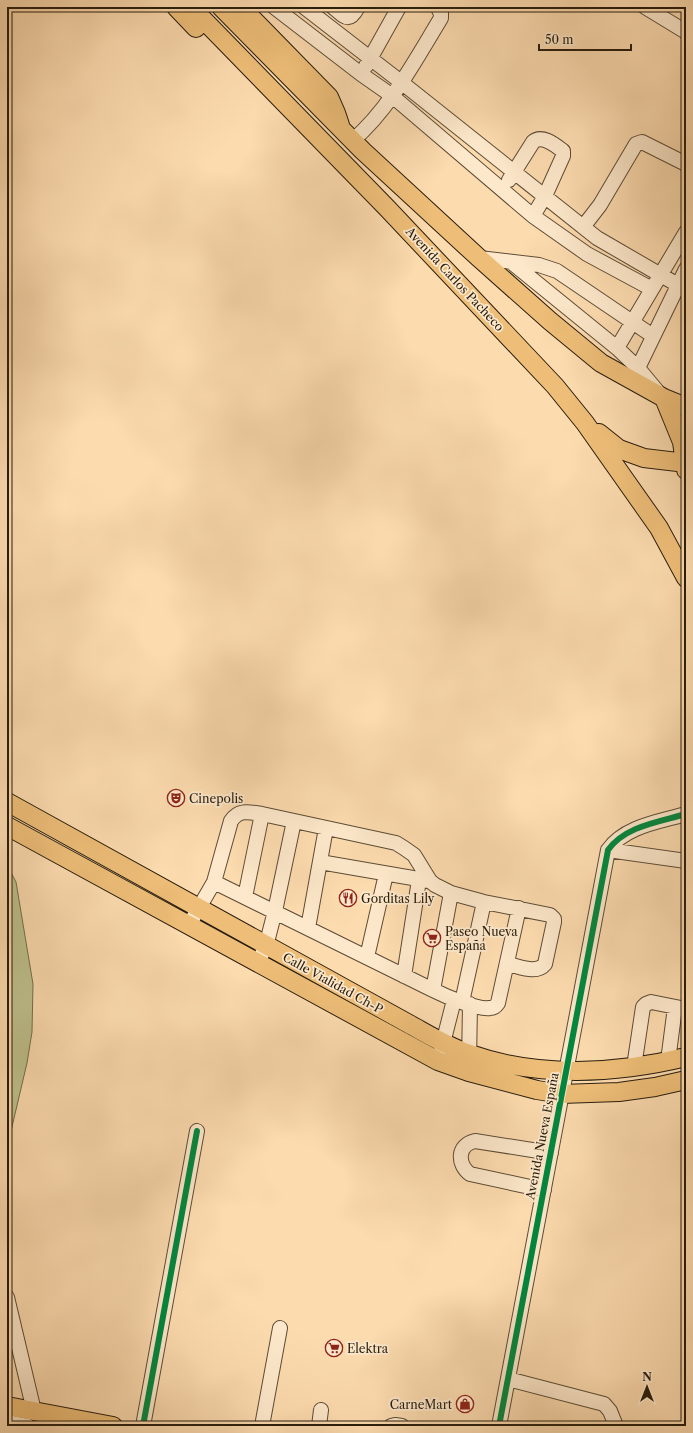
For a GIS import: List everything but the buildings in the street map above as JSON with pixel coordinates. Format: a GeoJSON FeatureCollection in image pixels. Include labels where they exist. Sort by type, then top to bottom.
{"type":"FeatureCollection","features":[{"type":"Feature","properties":{"kind":"main road"},"geometry":{"type":"LineString","coordinates":[[176,7],[302,136],[343,173],[387,208]]}},
{"type":"Feature","properties":{"kind":"main road","name":"Avenida Carlos Pacheco"},"geometry":{"type":"LineString","coordinates":[[191,7],[387,208],[555,386],[585,423],[659,528],[686,578]]}},
{"type":"Feature","properties":{"kind":"main road"},"geometry":{"type":"LineString","coordinates":[[220,7],[286,72],[347,136],[478,258],[550,321],[601,363],[664,398],[686,407]]}},
{"type":"Feature","properties":{"kind":"main road"},"geometry":{"type":"LineString","coordinates":[[242,7],[328,97],[347,136]]}},
{"type":"Feature","properties":{"kind":"main road"},"geometry":{"type":"LineString","coordinates":[[315,135],[332,139],[347,136]]}},
{"type":"Feature","properties":{"kind":"main road"},"geometry":{"type":"LineString","coordinates":[[585,423],[620,449],[644,458],[686,465],[682,442],[664,398]]}},
{"type":"Feature","properties":{"kind":"main road","name":"Calle Vialidad Ch-P"},"geometry":{"type":"LineString","coordinates":[[7,802],[266,946],[443,1042],[469,1054],[514,1065],[541,1069],[566,1070],[634,1067],[686,1057]]}},
{"type":"Feature","properties":{"kind":"main road","name":"Calle Vialidad Ch-P"},"geometry":{"type":"LineString","coordinates":[[7,826],[259,962],[438,1061],[469,1072],[537,1090],[562,1094],[619,1092],[655,1087],[686,1080]]}},
{"type":"Feature","properties":{"kind":"main road"},"geometry":{"type":"LineString","coordinates":[[7,1406],[31,1419],[113,1426]]}},
{"type":"Feature","properties":{"kind":"street"},"geometry":{"type":"LineString","coordinates":[[274,7],[391,96],[533,216],[587,254],[652,289]]}},
{"type":"Feature","properties":{"kind":"street"},"geometry":{"type":"LineString","coordinates":[[291,20],[303,7],[401,82],[596,238],[661,276],[678,284]]}},
{"type":"Feature","properties":{"kind":"street"},"geometry":{"type":"LineString","coordinates":[[333,7],[346,18],[354,15],[358,7]]}},
{"type":"Feature","properties":{"kind":"street"},"geometry":{"type":"LineString","coordinates":[[361,74],[371,59],[399,7]]}},
{"type":"Feature","properties":{"kind":"street"},"geometry":{"type":"LineString","coordinates":[[645,7],[686,32]]}},
{"type":"Feature","properties":{"kind":"street"},"geometry":{"type":"LineString","coordinates":[[347,136],[363,132],[373,121],[401,82],[441,18],[442,13],[439,10]]}},
{"type":"Feature","properties":{"kind":"street"},"geometry":{"type":"LineString","coordinates":[[504,190],[533,142],[544,139],[562,150],[563,156],[545,196],[533,216]]}},
{"type":"Feature","properties":{"kind":"street"},"geometry":{"type":"LineString","coordinates":[[583,227],[600,205],[636,144],[642,142],[686,164]]}},
{"type":"Feature","properties":{"kind":"street"},"geometry":{"type":"LineString","coordinates":[[617,348],[686,232]]}},
{"type":"Feature","properties":{"kind":"street"},"geometry":{"type":"LineString","coordinates":[[478,258],[539,265],[557,271],[653,336]]}},
{"type":"Feature","properties":{"kind":"street"},"geometry":{"type":"LineString","coordinates":[[511,262],[617,348],[638,368],[664,398]]}},
{"type":"Feature","properties":{"kind":"street"},"geometry":{"type":"LineString","coordinates":[[638,368],[686,269]]}},
{"type":"Feature","properties":{"kind":"street"},"geometry":{"type":"LineString","coordinates":[[189,925],[214,882],[231,821],[233,817],[241,812],[262,814],[396,843],[414,855],[424,880],[404,976]]}},
{"type":"Feature","properties":{"kind":"street"},"geometry":{"type":"LineString","coordinates":[[245,897],[262,814]]}},
{"type":"Feature","properties":{"kind":"street"},"geometry":{"type":"LineString","coordinates":[[686,814],[636,829],[614,842],[608,850],[686,861]]}},
{"type":"Feature","properties":{"kind":"street"},"geometry":{"type":"LineString","coordinates":[[259,962],[266,946],[275,912],[294,821]]}},
{"type":"Feature","properties":{"kind":"street"},"geometry":{"type":"LineString","coordinates":[[308,928],[326,828]]}},
{"type":"Feature","properties":{"kind":"street","name":"Avenida Nueva España"},"geometry":{"type":"LineString","coordinates":[[499,1426],[608,850]]}},
{"type":"Feature","properties":{"kind":"street"},"geometry":{"type":"LineString","coordinates":[[320,862],[424,880],[451,893],[484,902],[550,915],[554,919],[554,922],[545,964],[534,970],[507,964]]}},
{"type":"Feature","properties":{"kind":"street"},"geometry":{"type":"LineString","coordinates":[[367,957],[386,874]]}},
{"type":"Feature","properties":{"kind":"street"},"geometry":{"type":"LineString","coordinates":[[214,882],[433,990],[462,1002],[488,1009],[496,1006],[498,1003],[519,908]]}},
{"type":"Feature","properties":{"kind":"street"},"geometry":{"type":"LineString","coordinates":[[433,990],[451,893]]}},
{"type":"Feature","properties":{"kind":"street"},"geometry":{"type":"LineString","coordinates":[[438,1061],[443,1042],[462,1002],[484,902]]}},
{"type":"Feature","properties":{"kind":"street"},"geometry":{"type":"LineString","coordinates":[[462,1002],[469,1054],[469,1072]]}},
{"type":"Feature","properties":{"kind":"street"},"geometry":{"type":"LineString","coordinates":[[634,1067],[643,1007],[651,1002],[680,1008],[668,1061]]}},
{"type":"Feature","properties":{"kind":"street"},"geometry":{"type":"LineString","coordinates":[[143,1426],[197,1131]]}},
{"type":"Feature","properties":{"kind":"street"},"geometry":{"type":"LineString","coordinates":[[544,1190],[470,1174],[465,1170],[461,1162],[461,1154],[466,1145],[475,1141],[551,1153]]}},
{"type":"Feature","properties":{"kind":"street"},"geometry":{"type":"LineString","coordinates":[[7,1297],[31,1419],[7,1422]]}},
{"type":"Feature","properties":{"kind":"street"},"geometry":{"type":"LineString","coordinates":[[262,1426],[280,1328]]}},
{"type":"Feature","properties":{"kind":"street"},"geometry":{"type":"LineString","coordinates":[[508,1379],[604,1404],[610,1411],[616,1426]]}},
{"type":"Feature","properties":{"kind":"street"},"geometry":{"type":"LineString","coordinates":[[319,1426],[322,1410]]}},
{"type":"Feature","properties":{"kind":"street"},"geometry":{"type":"LineString","coordinates":[[391,1426],[402,1426]]}},
{"type":"Feature","properties":{"kind":"green space"},"geometry":{"type":"Polygon","coordinates":[[[7,865],[16,882],[33,984],[32,1032],[27,1063],[7,1148],[7,865]]]}},
{"type":"Feature","properties":{"kind":"cycle path"},"geometry":{"type":"LineString","coordinates":[[499,1426],[608,850],[615,842],[633,830],[686,814]]}},
{"type":"Feature","properties":{"kind":"cycle path"},"geometry":{"type":"LineString","coordinates":[[143,1426],[197,1131]]}},
{"type":"Feature","properties":{"kind":"place","name":"Cinepolis"},"geometry":{"type":"Point","coordinates":[176,798]}},
{"type":"Feature","properties":{"kind":"place","name":"Gorditas Lily"},"geometry":{"type":"Point","coordinates":[348,898]}},
{"type":"Feature","properties":{"kind":"place","name":"Paseo Nueva España"},"geometry":{"type":"Point","coordinates":[432,938]}},
{"type":"Feature","properties":{"kind":"place","name":"Elektra"},"geometry":{"type":"Point","coordinates":[334,1348]}},
{"type":"Feature","properties":{"kind":"place","name":"CarneMart"},"geometry":{"type":"Point","coordinates":[465,1404]}}]}
